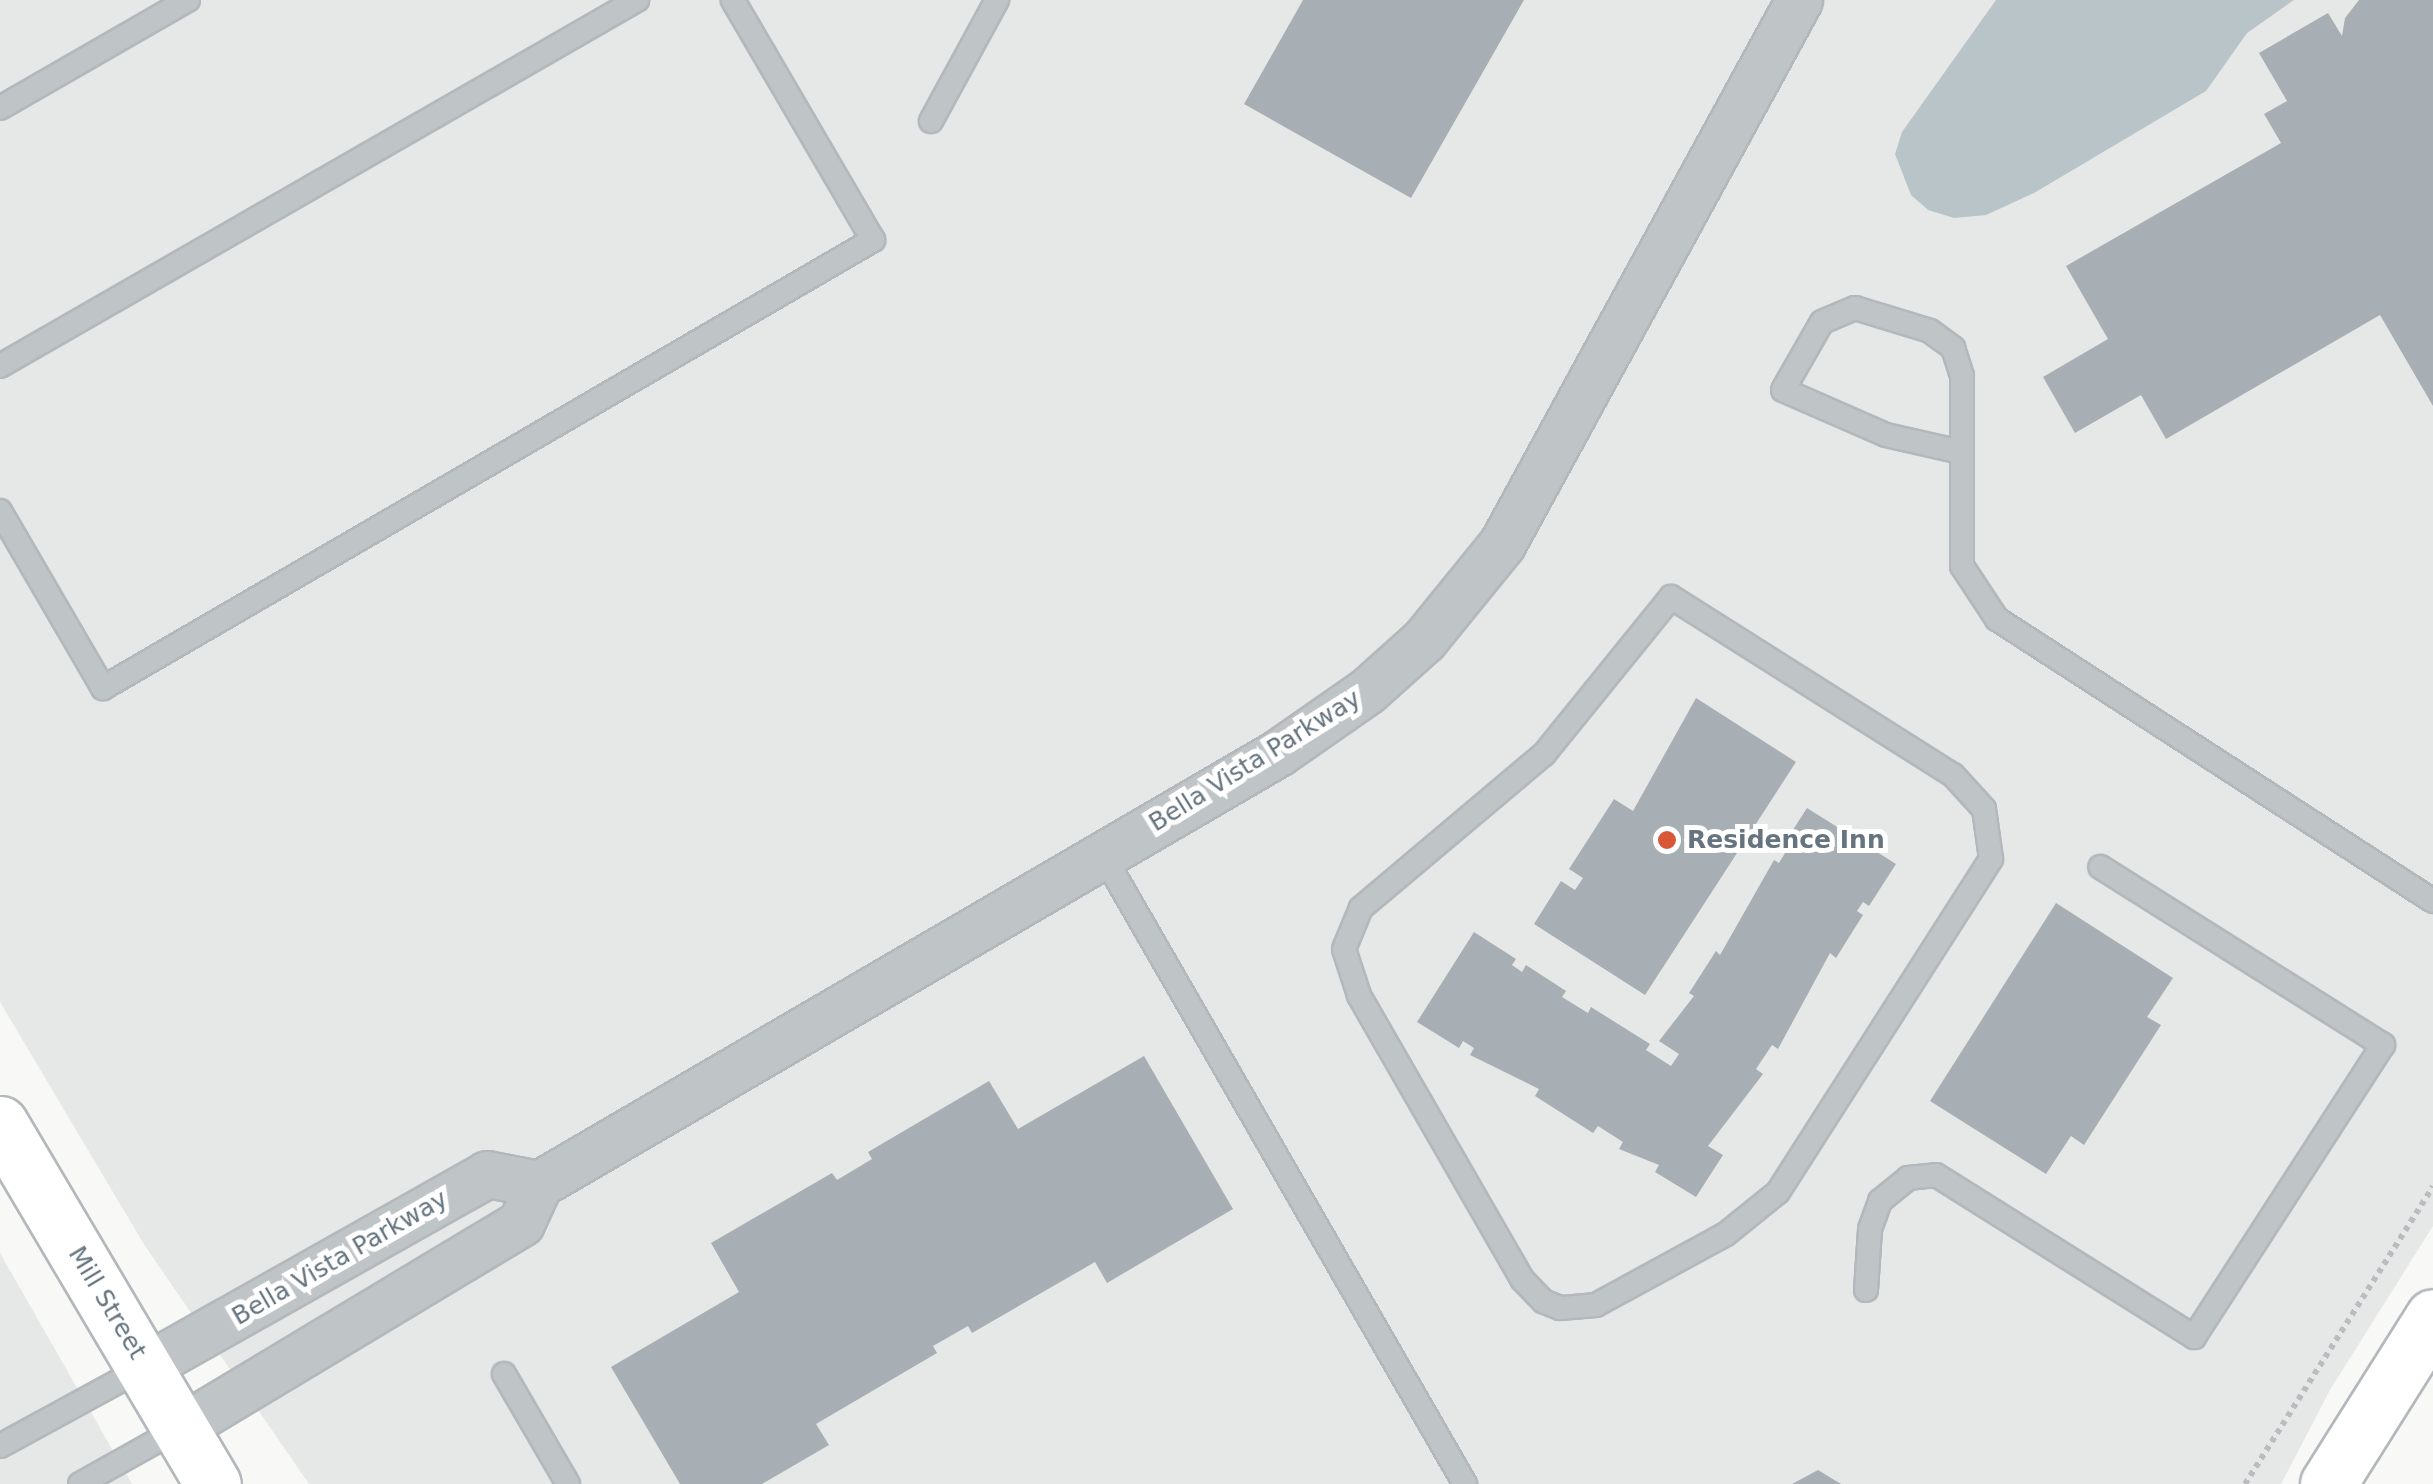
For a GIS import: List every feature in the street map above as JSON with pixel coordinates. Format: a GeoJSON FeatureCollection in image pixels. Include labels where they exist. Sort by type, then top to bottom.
{"type":"FeatureCollection","features":[{"type":"Feature","properties":{"kind":"main road","name":"Mill Street"},"geometry":{"type":"LineString","coordinates":[[0,1124],[212,1484]]}},
{"type":"Feature","properties":{"kind":"main road"},"geometry":{"type":"LineString","coordinates":[[2328,1484],[2433,1318]]}},
{"type":"Feature","properties":{"kind":"street","name":"Bella Vista Parkway"},"geometry":{"type":"LineString","coordinates":[[145,1367],[487,1174],[539,1184],[1322,725],[1424,640],[1502,544],[1799,0]]}},
{"type":"Feature","properties":{"kind":"street"},"geometry":{"type":"LineString","coordinates":[[180,1428],[521,1223],[539,1184]]}},
{"type":"Feature","properties":{"kind":"lane"},"geometry":{"type":"LineString","coordinates":[[0,108],[188,0]]}},
{"type":"Feature","properties":{"kind":"lane"},"geometry":{"type":"LineString","coordinates":[[0,366],[637,0]]}},
{"type":"Feature","properties":{"kind":"lane"},"geometry":{"type":"LineString","coordinates":[[0,511],[103,688],[873,240],[733,0]]}},
{"type":"Feature","properties":{"kind":"lane"},"geometry":{"type":"LineString","coordinates":[[931,122],[997,0]]}},
{"type":"Feature","properties":{"kind":"lane"},"geometry":{"type":"LineString","coordinates":[[1962,452],[1886,435],[1784,390],[1822,322],[1854,308],[1943,338],[1960,360],[1962,452],[1962,566],[1997,619],[2433,901]]}},
{"type":"Feature","properties":{"kind":"lane"},"geometry":{"type":"LineString","coordinates":[[1671,597],[1953,775],[1984,809],[1991,859],[1778,1192],[1726,1234],[1596,1305],[1560,1308],[1543,1302],[1522,1279],[1359,994],[1344,949],[1361,908],[1544,754],[1671,597]]}},
{"type":"Feature","properties":{"kind":"lane"},"geometry":{"type":"LineString","coordinates":[[1103,854],[1465,1484]]}},
{"type":"Feature","properties":{"kind":"lane"},"geometry":{"type":"LineString","coordinates":[[1866,1290],[1870,1229],[1880,1202],[1908,1178],[1936,1175],[2194,1337],[2383,1045],[2100,868]]}},
{"type":"Feature","properties":{"kind":"lane"},"geometry":{"type":"LineString","coordinates":[[0,1446],[145,1367]]}},
{"type":"Feature","properties":{"kind":"lane"},"geometry":{"type":"LineString","coordinates":[[504,1374],[568,1484]]}},
{"type":"Feature","properties":{"kind":"lane"},"geometry":{"type":"LineString","coordinates":[[80,1484],[180,1428]]}},
{"type":"Feature","properties":{"kind":"path"},"geometry":{"type":"LineString","coordinates":[[2245,1484],[2433,1187]]}},
{"type":"Feature","properties":{"kind":"shaded area"},"geometry":{"type":"Polygon","coordinates":[[[0,0],[2433,0],[2433,1226],[2330,1390],[2281,1484],[309,1484],[145,1246],[0,1002],[0,0]]]}},
{"type":"Feature","properties":{"kind":"shaded area"},"geometry":{"type":"Polygon","coordinates":[[[1996,0],[2294,0],[2247,33],[2206,91],[2034,193],[1986,215],[1954,218],[1928,210],[1911,195],[1895,154],[1902,132],[1996,0]]]}},
{"type":"Feature","properties":{"kind":"shaded area"},"geometry":{"type":"Polygon","coordinates":[[[0,1253],[132,1484],[0,1484],[0,1253]]]}},
{"type":"Feature","properties":{"kind":"building"},"geometry":{"type":"Polygon","coordinates":[[[1303,0],[1524,0],[1411,198],[1244,104],[1303,0]]]}},
{"type":"Feature","properties":{"kind":"building"},"geometry":{"type":"Polygon","coordinates":[[[2359,0],[2433,0],[2433,406],[2380,315],[2166,439],[2141,395],[2075,433],[2043,377],[2108,339],[2066,266],[2281,143],[2264,114],[2287,101],[2259,53],[2328,13],[2342,36],[2345,18],[2359,0]]]}},
{"type":"Feature","properties":{"kind":"building","name":"Residence Inn"},"geometry":{"type":"Polygon","coordinates":[[[1696,698],[1796,762],[1645,995],[1534,924],[1561,881],[1575,890],[1583,878],[1569,869],[1614,799],[1633,811],[1696,698]]]}},
{"type":"Feature","properties":{"kind":"building"},"geometry":{"type":"Polygon","coordinates":[[[1807,808],[1896,864],[1869,906],[1863,902],[1857,911],[1863,915],[1836,958],[1830,953],[1778,1049],[1772,1045],[1756,1069],[1763,1074],[1708,1146],[1723,1155],[1696,1197],[1655,1172],[1659,1165],[1619,1149],[1623,1142],[1598,1126],[1593,1133],[1535,1096],[1539,1089],[1470,1055],[1474,1048],[1463,1041],[1459,1048],[1417,1022],[1474,932],[1516,959],[1512,965],[1522,972],[1526,965],[1566,991],[1562,997],[1588,1013],[1591,1007],[1650,1044],[1646,1050],[1671,1066],[1679,1054],[1659,1041],[1694,996],[1689,993],[1716,951],[1720,955],[1774,860],[1779,863],[1785,853],[1780,850],[1807,808]]]}},
{"type":"Feature","properties":{"kind":"building"},"geometry":{"type":"Polygon","coordinates":[[[2056,903],[2173,978],[2147,1017],[2161,1025],[2084,1145],[2071,1136],[2046,1174],[1930,1101],[2056,903]]]}},
{"type":"Feature","properties":{"kind":"building"},"geometry":{"type":"Polygon","coordinates":[[[1144,1056],[1233,1209],[1107,1283],[1095,1262],[972,1333],[968,1326],[933,1346],[937,1353],[816,1424],[829,1445],[762,1484],[680,1484],[611,1367],[739,1292],[711,1243],[832,1173],[837,1180],[872,1159],[868,1152],[989,1081],[1018,1129],[1144,1056]]]}},
{"type":"Feature","properties":{"kind":"building"},"geometry":{"type":"Polygon","coordinates":[[[1818,1470],[1841,1484],[1792,1484],[1818,1470]]]}},
{"type":"Feature","properties":{"kind":"place","name":"Residence Inn"},"geometry":{"type":"Point","coordinates":[1667,840]}}]}
